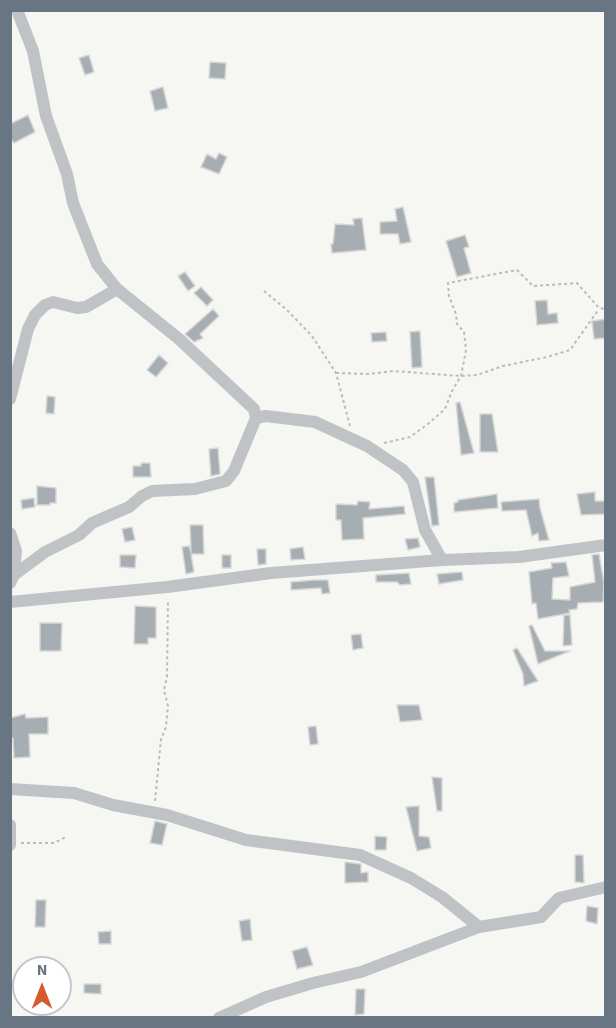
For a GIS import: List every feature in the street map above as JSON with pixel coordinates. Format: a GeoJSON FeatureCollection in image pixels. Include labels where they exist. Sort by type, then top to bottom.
{"type":"FeatureCollection","features":[{"type":"Feature","properties":{"kind":"street"},"geometry":{"type":"LineString","coordinates":[[12,579],[45,552],[80,535],[92,523],[129,507],[152,491],[195,489],[226,481],[234,471],[256,418],[254,409],[179,339],[117,289],[97,264],[73,203],[67,174],[46,116],[33,51],[17,10]]}},
{"type":"Feature","properties":{"kind":"street"},"geometry":{"type":"LineString","coordinates":[[10,399],[28,329],[35,315],[45,305],[53,302],[77,308],[86,307],[117,289]]}},
{"type":"Feature","properties":{"kind":"street"},"geometry":{"type":"LineString","coordinates":[[256,418],[266,416],[315,422],[362,444],[404,470],[414,482],[425,530],[442,560]]}},
{"type":"Feature","properties":{"kind":"street"},"geometry":{"type":"LineString","coordinates":[[10,533],[16,551],[12,579]]}},
{"type":"Feature","properties":{"kind":"street"},"geometry":{"type":"LineString","coordinates":[[10,602],[167,587],[272,573],[442,560],[519,557],[606,545]]}},
{"type":"Feature","properties":{"kind":"street"},"geometry":{"type":"LineString","coordinates":[[10,789],[74,793],[246,840],[360,855],[411,878],[442,897],[478,927]]}},
{"type":"Feature","properties":{"kind":"street"},"geometry":{"type":"LineString","coordinates":[[10,825],[11,844]]}},
{"type":"Feature","properties":{"kind":"street"},"geometry":{"type":"LineString","coordinates":[[219,1017],[266,997],[361,972],[478,927],[541,917],[559,898],[606,887]]}},
{"type":"Feature","properties":{"kind":"path"},"geometry":{"type":"LineString","coordinates":[[264,291],[287,310],[312,336],[336,373],[346,419],[362,444],[410,437],[445,409],[461,376],[466,350],[464,332],[458,324],[449,296],[448,283],[517,270],[533,286],[577,284],[599,308],[606,309]]}},
{"type":"Feature","properties":{"kind":"path"},"geometry":{"type":"LineString","coordinates":[[336,373],[369,374],[393,370],[461,376],[477,375],[503,366],[570,350],[599,308]]}},
{"type":"Feature","properties":{"kind":"path"},"geometry":{"type":"LineString","coordinates":[[153,813],[161,739],[166,727],[168,705],[165,690],[169,605],[167,587]]}},
{"type":"Feature","properties":{"kind":"path"},"geometry":{"type":"LineString","coordinates":[[11,844],[54,843],[66,837]]}},
{"type":"Feature","properties":{"kind":"building"},"geometry":{"type":"Polygon","coordinates":[[[89,55],[94,72],[85,75],[79,58],[89,55]]]}},
{"type":"Feature","properties":{"kind":"building"},"geometry":{"type":"Polygon","coordinates":[[[210,62],[226,63],[225,79],[209,78],[210,62]]]}},
{"type":"Feature","properties":{"kind":"building"},"geometry":{"type":"Polygon","coordinates":[[[163,87],[168,108],[155,111],[150,91],[163,87]]]}},
{"type":"Feature","properties":{"kind":"building"},"geometry":{"type":"Polygon","coordinates":[[[28,115],[35,132],[14,143],[10,138],[10,124],[28,115]]]}},
{"type":"Feature","properties":{"kind":"building"},"geometry":{"type":"Polygon","coordinates":[[[219,153],[227,157],[219,174],[201,167],[207,154],[216,159],[219,153]]]}},
{"type":"Feature","properties":{"kind":"building"},"geometry":{"type":"Polygon","coordinates":[[[403,207],[411,242],[400,244],[398,234],[380,234],[380,222],[397,221],[395,209],[403,207]]]}},
{"type":"Feature","properties":{"kind":"building"},"geometry":{"type":"Polygon","coordinates":[[[362,218],[366,250],[332,253],[331,244],[333,244],[335,224],[354,225],[353,219],[362,218]]]}},
{"type":"Feature","properties":{"kind":"building"},"geometry":{"type":"Polygon","coordinates":[[[465,235],[469,247],[464,248],[471,273],[457,277],[446,241],[465,235]]]}},
{"type":"Feature","properties":{"kind":"building"},"geometry":{"type":"Polygon","coordinates":[[[185,272],[195,286],[188,291],[178,276],[185,272]]]}},
{"type":"Feature","properties":{"kind":"building"},"geometry":{"type":"Polygon","coordinates":[[[201,287],[213,300],[207,306],[194,293],[201,287]]]}},
{"type":"Feature","properties":{"kind":"building"},"geometry":{"type":"Polygon","coordinates":[[[547,300],[548,314],[557,313],[558,323],[537,325],[535,301],[547,300]]]}},
{"type":"Feature","properties":{"kind":"building"},"geometry":{"type":"Polygon","coordinates":[[[213,309],[219,316],[200,334],[203,338],[194,342],[185,334],[213,309]]]}},
{"type":"Feature","properties":{"kind":"building"},"geometry":{"type":"Polygon","coordinates":[[[606,319],[606,338],[594,339],[592,321],[606,319]]]}},
{"type":"Feature","properties":{"kind":"building"},"geometry":{"type":"Polygon","coordinates":[[[420,331],[422,367],[412,368],[410,332],[420,331]]]}},
{"type":"Feature","properties":{"kind":"building"},"geometry":{"type":"Polygon","coordinates":[[[386,332],[387,341],[372,342],[371,333],[386,332]]]}},
{"type":"Feature","properties":{"kind":"building"},"geometry":{"type":"Polygon","coordinates":[[[159,355],[168,363],[156,377],[147,370],[159,355]]]}},
{"type":"Feature","properties":{"kind":"building"},"geometry":{"type":"Polygon","coordinates":[[[47,396],[55,397],[54,414],[46,413],[47,396]]]}},
{"type":"Feature","properties":{"kind":"building"},"geometry":{"type":"Polygon","coordinates":[[[460,402],[474,453],[461,455],[456,403],[460,402]]]}},
{"type":"Feature","properties":{"kind":"building"},"geometry":{"type":"Polygon","coordinates":[[[480,414],[492,414],[498,452],[480,452],[480,414]]]}},
{"type":"Feature","properties":{"kind":"building"},"geometry":{"type":"Polygon","coordinates":[[[218,448],[220,474],[211,476],[209,449],[218,448]]]}},
{"type":"Feature","properties":{"kind":"building"},"geometry":{"type":"Polygon","coordinates":[[[141,463],[150,463],[151,477],[133,477],[133,466],[141,466],[141,463]]]}},
{"type":"Feature","properties":{"kind":"building"},"geometry":{"type":"Polygon","coordinates":[[[425,477],[434,477],[439,525],[432,526],[425,477]]]}},
{"type":"Feature","properties":{"kind":"building"},"geometry":{"type":"Polygon","coordinates":[[[37,486],[56,488],[56,503],[37,505],[37,486]]]}},
{"type":"Feature","properties":{"kind":"building"},"geometry":{"type":"Polygon","coordinates":[[[595,492],[595,501],[606,501],[606,514],[581,515],[577,494],[595,492]]]}},
{"type":"Feature","properties":{"kind":"building"},"geometry":{"type":"Polygon","coordinates":[[[497,494],[498,508],[454,512],[454,503],[458,500],[497,494]]]}},
{"type":"Feature","properties":{"kind":"building"},"geometry":{"type":"Polygon","coordinates":[[[34,498],[35,507],[22,509],[21,500],[34,498]]]}},
{"type":"Feature","properties":{"kind":"building"},"geometry":{"type":"Polygon","coordinates":[[[539,499],[549,540],[539,541],[538,533],[532,536],[526,510],[502,511],[501,502],[539,499]]]}},
{"type":"Feature","properties":{"kind":"building"},"geometry":{"type":"Polygon","coordinates":[[[358,501],[370,502],[369,509],[404,506],[405,514],[363,518],[364,539],[342,540],[341,520],[336,520],[336,504],[357,505],[358,501]]]}},
{"type":"Feature","properties":{"kind":"building"},"geometry":{"type":"Polygon","coordinates":[[[190,525],[203,525],[204,554],[191,554],[194,572],[186,574],[182,547],[189,546],[191,552],[190,525]]]}},
{"type":"Feature","properties":{"kind":"building"},"geometry":{"type":"Polygon","coordinates":[[[132,527],[135,540],[125,542],[122,529],[132,527]]]}},
{"type":"Feature","properties":{"kind":"building"},"geometry":{"type":"Polygon","coordinates":[[[418,538],[420,547],[408,550],[405,539],[418,538]]]}},
{"type":"Feature","properties":{"kind":"building"},"geometry":{"type":"Polygon","coordinates":[[[303,547],[305,559],[291,560],[290,549],[303,547]]]}},
{"type":"Feature","properties":{"kind":"building"},"geometry":{"type":"Polygon","coordinates":[[[257,549],[266,549],[266,564],[258,565],[257,549]]]}},
{"type":"Feature","properties":{"kind":"building"},"geometry":{"type":"Polygon","coordinates":[[[599,554],[604,583],[603,602],[578,603],[577,609],[569,610],[570,613],[538,619],[536,603],[532,604],[529,572],[552,568],[551,563],[566,562],[569,576],[553,578],[552,599],[570,600],[570,587],[595,582],[592,555],[599,554]]]}},
{"type":"Feature","properties":{"kind":"building"},"geometry":{"type":"Polygon","coordinates":[[[120,555],[136,555],[135,568],[120,567],[120,555]]]}},
{"type":"Feature","properties":{"kind":"building"},"geometry":{"type":"Polygon","coordinates":[[[222,555],[231,555],[231,568],[222,568],[222,555]]]}},
{"type":"Feature","properties":{"kind":"building"},"geometry":{"type":"Polygon","coordinates":[[[462,572],[463,580],[439,584],[437,574],[462,572]]]}},
{"type":"Feature","properties":{"kind":"building"},"geometry":{"type":"Polygon","coordinates":[[[409,573],[411,584],[376,582],[376,575],[409,573]]]}},
{"type":"Feature","properties":{"kind":"building"},"geometry":{"type":"Polygon","coordinates":[[[328,580],[330,593],[322,594],[321,588],[291,590],[291,582],[328,580]]]}},
{"type":"Feature","properties":{"kind":"building"},"geometry":{"type":"Polygon","coordinates":[[[135,606],[156,607],[156,638],[148,638],[148,644],[134,644],[135,606]]]}},
{"type":"Feature","properties":{"kind":"building"},"geometry":{"type":"Polygon","coordinates":[[[564,615],[570,615],[572,645],[563,646],[564,615]]]}},
{"type":"Feature","properties":{"kind":"building"},"geometry":{"type":"Polygon","coordinates":[[[40,623],[62,623],[61,651],[40,651],[40,623]]]}},
{"type":"Feature","properties":{"kind":"building"},"geometry":{"type":"Polygon","coordinates":[[[532,625],[545,651],[570,651],[538,664],[529,626],[532,625]]]}},
{"type":"Feature","properties":{"kind":"building"},"geometry":{"type":"Polygon","coordinates":[[[361,634],[363,648],[353,650],[351,635],[361,634]]]}},
{"type":"Feature","properties":{"kind":"building"},"geometry":{"type":"Polygon","coordinates":[[[517,648],[538,681],[524,686],[523,674],[513,650],[517,648]]]}},
{"type":"Feature","properties":{"kind":"building"},"geometry":{"type":"Polygon","coordinates":[[[397,705],[419,705],[422,720],[400,722],[397,705]]]}},
{"type":"Feature","properties":{"kind":"building"},"geometry":{"type":"Polygon","coordinates":[[[25,714],[26,718],[48,717],[48,734],[29,734],[30,757],[14,758],[13,738],[10,738],[10,718],[25,714]]]}},
{"type":"Feature","properties":{"kind":"building"},"geometry":{"type":"Polygon","coordinates":[[[316,726],[318,744],[310,745],[308,727],[316,726]]]}},
{"type":"Feature","properties":{"kind":"building"},"geometry":{"type":"Polygon","coordinates":[[[432,777],[442,778],[442,811],[437,811],[432,777]]]}},
{"type":"Feature","properties":{"kind":"building"},"geometry":{"type":"Polygon","coordinates":[[[419,806],[419,836],[429,837],[431,848],[417,851],[406,807],[419,806]]]}},
{"type":"Feature","properties":{"kind":"building"},"geometry":{"type":"Polygon","coordinates":[[[155,821],[167,824],[162,845],[150,843],[155,821]]]}},
{"type":"Feature","properties":{"kind":"building"},"geometry":{"type":"Polygon","coordinates":[[[375,836],[387,837],[386,850],[375,850],[375,836]]]}},
{"type":"Feature","properties":{"kind":"building"},"geometry":{"type":"Polygon","coordinates":[[[575,855],[583,855],[584,883],[575,882],[575,855]]]}},
{"type":"Feature","properties":{"kind":"building"},"geometry":{"type":"Polygon","coordinates":[[[345,862],[361,864],[361,873],[368,872],[368,882],[345,883],[345,862]]]}},
{"type":"Feature","properties":{"kind":"building"},"geometry":{"type":"Polygon","coordinates":[[[36,900],[46,900],[45,927],[35,927],[36,900]]]}},
{"type":"Feature","properties":{"kind":"building"},"geometry":{"type":"Polygon","coordinates":[[[587,906],[598,908],[597,924],[586,921],[587,906]]]}},
{"type":"Feature","properties":{"kind":"building"},"geometry":{"type":"Polygon","coordinates":[[[250,919],[252,940],[242,941],[239,921],[250,919]]]}},
{"type":"Feature","properties":{"kind":"building"},"geometry":{"type":"Polygon","coordinates":[[[111,931],[111,944],[99,944],[98,932],[111,931]]]}},
{"type":"Feature","properties":{"kind":"building"},"geometry":{"type":"Polygon","coordinates":[[[307,947],[313,965],[297,969],[292,951],[307,947]]]}},
{"type":"Feature","properties":{"kind":"building"},"geometry":{"type":"Polygon","coordinates":[[[84,984],[101,984],[101,994],[84,993],[84,984]]]}},
{"type":"Feature","properties":{"kind":"building"},"geometry":{"type":"Polygon","coordinates":[[[356,989],[365,989],[364,1014],[355,1015],[356,989]]]}}]}
